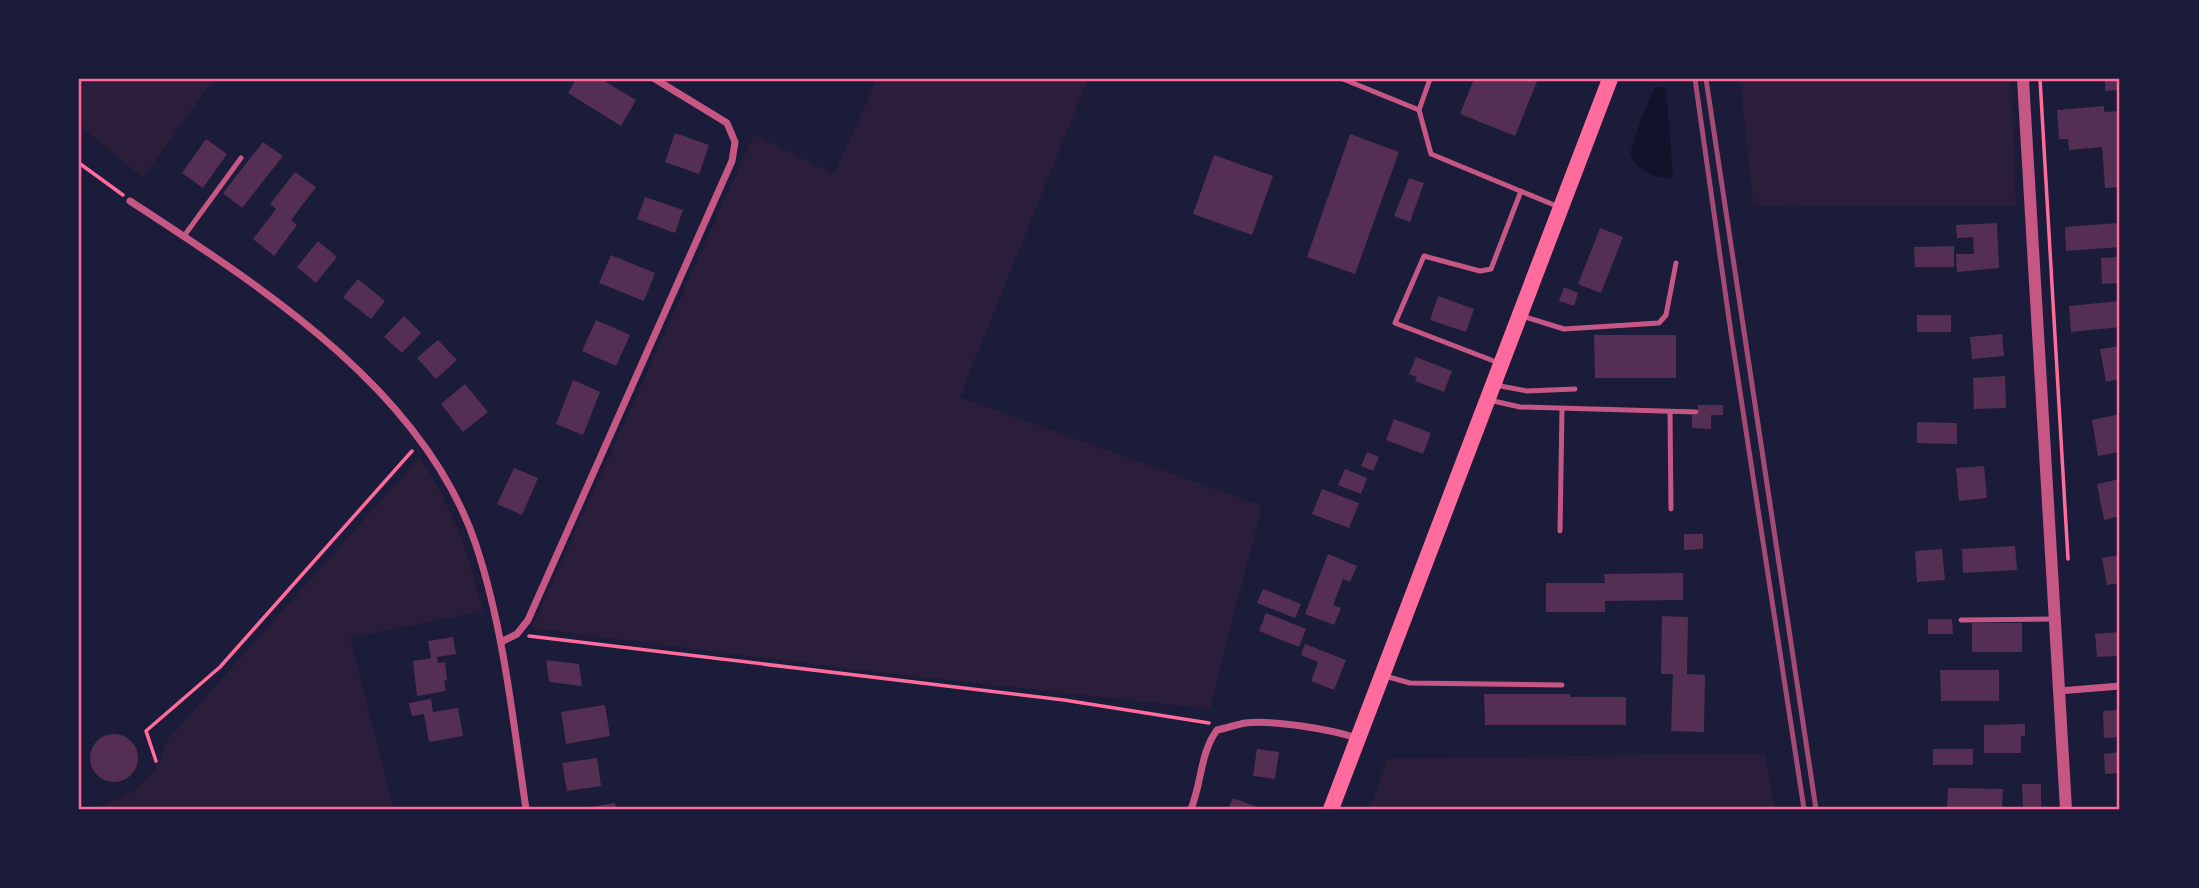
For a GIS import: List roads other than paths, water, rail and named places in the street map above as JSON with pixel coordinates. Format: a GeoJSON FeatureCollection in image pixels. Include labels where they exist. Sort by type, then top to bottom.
{"type":"FeatureCollection","features":[{"type":"Feature","properties":{"kind":"main road"},"geometry":{"type":"LineString","coordinates":[[1331,809],[1610,79]]}},
{"type":"Feature","properties":{"kind":"street"},"geometry":{"type":"LineString","coordinates":[[501,642],[517,634],[528,620],[732,161],[735,142],[727,123],[654,79]]}},
{"type":"Feature","properties":{"kind":"street"},"geometry":{"type":"LineString","coordinates":[[2023,79],[2066,809]]}},
{"type":"Feature","properties":{"kind":"street"},"geometry":{"type":"LineString","coordinates":[[130,201],[261,288],[335,347],[404,419],[445,476],[475,543],[501,642],[526,809]]}},
{"type":"Feature","properties":{"kind":"street"},"geometry":{"type":"LineString","coordinates":[[2059,691],[2120,686]]}},
{"type":"Feature","properties":{"kind":"street"},"geometry":{"type":"LineString","coordinates":[[1191,809],[1198,791],[1203,757],[1209,740],[1217,730],[1247,723],[1289,725],[1358,738]]}},
{"type":"Feature","properties":{"kind":"lane"},"geometry":{"type":"LineString","coordinates":[[1343,79],[1419,110]]}},
{"type":"Feature","properties":{"kind":"lane"},"geometry":{"type":"LineString","coordinates":[[1430,79],[1419,110],[1431,154],[1559,207]]}},
{"type":"Feature","properties":{"kind":"lane"},"geometry":{"type":"LineString","coordinates":[[184,236],[241,158]]}},
{"type":"Feature","properties":{"kind":"lane"},"geometry":{"type":"LineString","coordinates":[[1500,363],[1395,323],[1424,256],[1479,271],[1491,269],[1521,191]]}},
{"type":"Feature","properties":{"kind":"lane"},"geometry":{"type":"LineString","coordinates":[[1519,315],[1564,329],[1659,323],[1666,315],[1676,263]]}},
{"type":"Feature","properties":{"kind":"lane"},"geometry":{"type":"LineString","coordinates":[[1489,392],[1575,389]]}},
{"type":"Feature","properties":{"kind":"lane"},"geometry":{"type":"LineString","coordinates":[[1489,392],[1520,407],[1696,412]]}},
{"type":"Feature","properties":{"kind":"lane"},"geometry":{"type":"LineString","coordinates":[[1560,531],[1562,409]]}},
{"type":"Feature","properties":{"kind":"lane"},"geometry":{"type":"LineString","coordinates":[[1670,412],[1671,509]]}},
{"type":"Feature","properties":{"kind":"lane"},"geometry":{"type":"LineString","coordinates":[[1961,620],[2055,619]]}},
{"type":"Feature","properties":{"kind":"lane"},"geometry":{"type":"LineString","coordinates":[[1382,675],[1410,682],[1562,685]]}},
{"type":"Feature","properties":{"kind":"railway"},"geometry":{"type":"LineString","coordinates":[[1695,79],[1804,809]]}},
{"type":"Feature","properties":{"kind":"railway"},"geometry":{"type":"LineString","coordinates":[[1706,79],[1816,809]]}}]}
